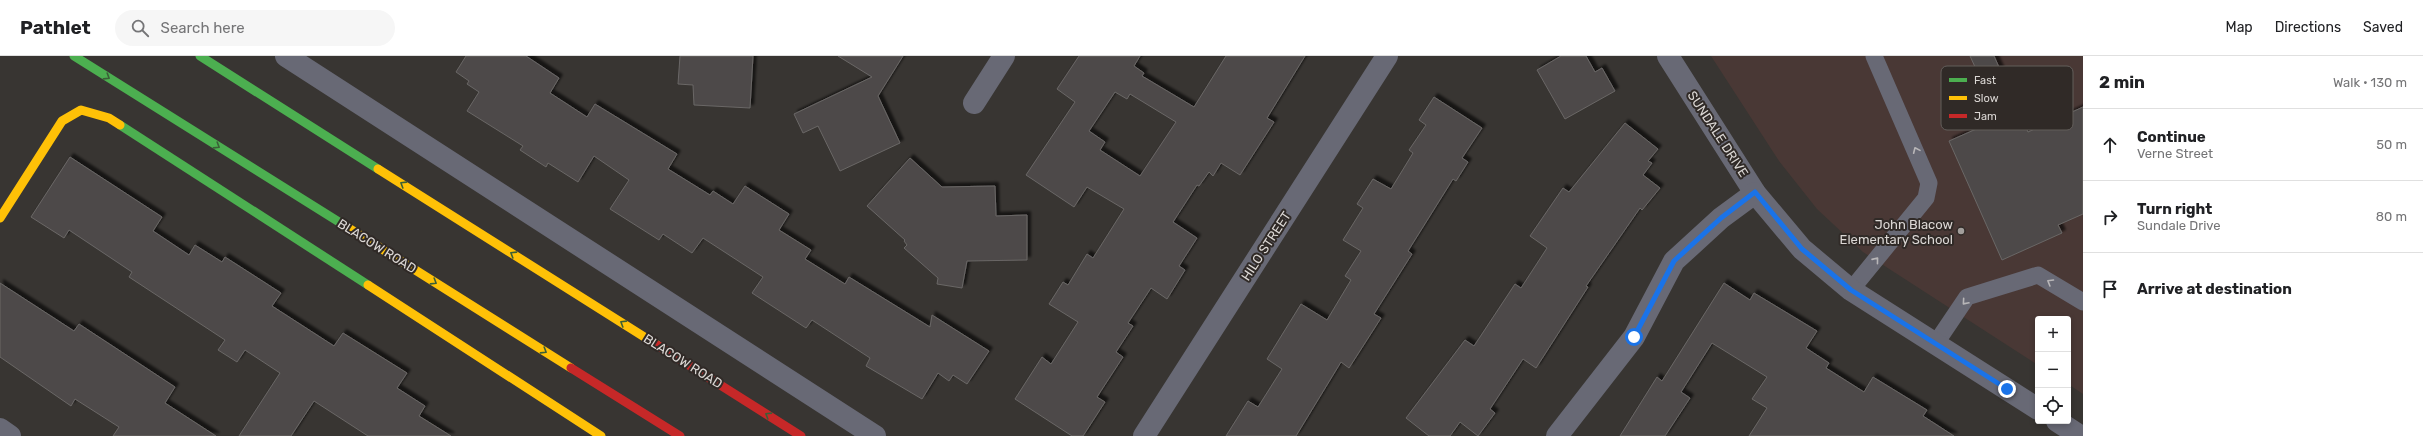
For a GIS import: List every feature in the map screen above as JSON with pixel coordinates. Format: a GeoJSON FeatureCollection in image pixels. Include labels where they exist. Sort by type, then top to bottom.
{"type":"FeatureCollection","features":[{"type":"Feature","properties":{"kind":"main road","name":"BLACOW ROAD"},"geometry":{"type":"LineString","coordinates":[[74,56],[680,436]]}},
{"type":"Feature","properties":{"kind":"main road","name":"BLACOW ROAD"},"geometry":{"type":"LineString","coordinates":[[200,56],[801,436]]}},
{"type":"Feature","properties":{"kind":"main road"},"geometry":{"type":"LineString","coordinates":[[0,218],[62,121],[81,110],[109,118],[601,436]]}},
{"type":"Feature","properties":{"kind":"street"},"geometry":{"type":"LineString","coordinates":[[286,56],[875,436]]}},
{"type":"Feature","properties":{"kind":"street"},"geometry":{"type":"LineString","coordinates":[[974,103],[1004,56]]}},
{"type":"Feature","properties":{"kind":"street","name":"HILO STREET"},"geometry":{"type":"LineString","coordinates":[[1144,436],[1387,56]]}},
{"type":"Feature","properties":{"kind":"street","name":"SUNDALE DRIVE"},"geometry":{"type":"LineString","coordinates":[[1668,56],[1755,192],[1802,249],[1851,290],[2035,407]]}},
{"type":"Feature","properties":{"kind":"street"},"geometry":{"type":"LineString","coordinates":[[1557,436],[1634,337],[1674,261],[1721,218],[1755,192]]}},
{"type":"Feature","properties":{"kind":"street"},"geometry":{"type":"LineString","coordinates":[[2062,424],[2080,436]]}},
{"type":"Feature","properties":{"kind":"street"},"geometry":{"type":"LineString","coordinates":[[0,429],[10,436]]}},
{"type":"Feature","properties":{"kind":"lane"},"geometry":{"type":"LineString","coordinates":[[1851,290],[1926,198],[1930,183],[1874,56]]}},
{"type":"Feature","properties":{"kind":"lane"},"geometry":{"type":"LineString","coordinates":[[1936,343],[1967,297],[2038,275],[2083,302]]}},
{"type":"Feature","properties":{"kind":"shaded area","name":"John Blacow Elementary School"},"geometry":{"type":"Polygon","coordinates":[[[1711,56],[2083,56],[2083,394],[2071,386],[2071,316],[2035,316],[2035,363],[1863,252],[1817,209],[1779,161],[1711,56]]]}},
{"type":"Feature","properties":{"kind":"building"},"geometry":{"type":"Polygon","coordinates":[[[466,56],[526,56],[559,78],[550,93],[587,117],[595,104],[677,154],[668,169],[710,195],[713,191],[733,204],[745,186],[789,214],[779,230],[811,250],[805,259],[845,284],[849,277],[930,327],[932,315],[989,351],[967,384],[953,375],[949,381],[938,373],[922,399],[866,366],[870,358],[812,320],[806,328],[752,293],[763,277],[703,238],[692,253],[663,234],[659,240],[610,209],[629,180],[594,156],[578,182],[548,163],[546,167],[520,150],[523,146],[467,111],[479,92],[467,84],[469,81],[456,72],[466,56]]]}},
{"type":"Feature","properties":{"kind":"building"},"geometry":{"type":"Polygon","coordinates":[[[680,56],[753,56],[750,108],[694,105],[693,85],[678,84],[680,56]]]}},
{"type":"Feature","properties":{"kind":"building"},"geometry":{"type":"Polygon","coordinates":[[[838,56],[903,56],[878,96],[900,143],[840,171],[818,126],[803,133],[794,114],[872,77],[838,56]]]}},
{"type":"Feature","properties":{"kind":"building"},"geometry":{"type":"Polygon","coordinates":[[[1079,56],[1140,56],[1134,66],[1144,73],[1142,76],[1194,107],[1226,56],[1305,56],[1267,118],[1274,122],[1240,175],[1221,163],[1213,176],[1209,172],[1199,186],[1197,185],[1173,222],[1197,238],[1179,266],[1185,270],[1167,299],[1151,288],[1128,323],[1133,326],[1116,352],[1123,357],[1097,397],[1105,402],[1083,436],[1072,436],[1015,399],[1042,357],[1051,364],[1078,322],[1049,304],[1063,282],[1068,285],[1087,254],[1093,258],[1124,209],[1087,187],[1074,207],[1026,175],[1075,102],[1057,89],[1079,56]],[[1115,92],[1089,131],[1105,142],[1100,150],[1140,176],[1176,122],[1130,94],[1127,99],[1115,92]]]}},
{"type":"Feature","properties":{"kind":"building"},"geometry":{"type":"Polygon","coordinates":[[[1561,56],[1586,56],[1595,72],[1602,68],[1615,91],[1565,119],[1537,70],[1561,56]]]}},
{"type":"Feature","properties":{"kind":"building"},"geometry":{"type":"Polygon","coordinates":[[[1970,56],[1994,56],[1998,66],[1975,66],[1970,56]]]}},
{"type":"Feature","properties":{"kind":"building"},"geometry":{"type":"Polygon","coordinates":[[[1434,97],[1482,128],[1462,158],[1468,162],[1456,181],[1453,179],[1408,251],[1412,254],[1374,314],[1381,318],[1349,368],[1341,362],[1296,436],[1226,436],[1248,401],[1258,407],[1282,369],[1267,359],[1301,304],[1327,320],[1351,280],[1345,276],[1361,251],[1343,240],[1363,208],[1357,204],[1373,179],[1391,189],[1413,153],[1409,150],[1426,125],[1419,120],[1434,97]]]}},
{"type":"Feature","properties":{"kind":"building"},"geometry":{"type":"Polygon","coordinates":[[[2083,107],[2083,214],[2058,225],[2062,233],[2002,260],[1949,141],[1974,130],[2027,130],[2028,132],[2032,130],[2073,130],[2073,112],[2083,107]]]}},
{"type":"Feature","properties":{"kind":"building"},"geometry":{"type":"Polygon","coordinates":[[[1625,123],[1658,149],[1648,161],[1652,163],[1643,175],[1660,188],[1642,210],[1640,208],[1586,286],[1588,287],[1536,368],[1523,359],[1490,409],[1495,413],[1478,436],[1460,422],[1450,436],[1429,436],[1406,418],[1465,340],[1474,346],[1515,284],[1521,288],[1547,248],[1530,236],[1563,188],[1569,192],[1625,123]]]}},
{"type":"Feature","properties":{"kind":"building"},"geometry":{"type":"Polygon","coordinates":[[[70,157],[162,217],[153,231],[189,255],[195,245],[222,262],[225,257],[281,293],[272,306],[334,346],[343,333],[407,373],[397,388],[425,406],[419,416],[451,436],[368,436],[314,401],[291,436],[239,436],[280,373],[245,350],[237,362],[218,350],[225,340],[129,277],[132,272],[69,230],[64,238],[31,217],[70,157]]]}},
{"type":"Feature","properties":{"kind":"building"},"geometry":{"type":"Polygon","coordinates":[[[910,158],[942,187],[995,186],[996,216],[1027,215],[1027,260],[967,261],[962,288],[937,284],[938,278],[904,248],[907,245],[904,241],[905,240],[867,206],[910,158]]]}},
{"type":"Feature","properties":{"kind":"building"},"geometry":{"type":"Polygon","coordinates":[[[0,283],[74,331],[79,324],[175,387],[165,403],[216,436],[113,436],[119,427],[75,399],[71,406],[0,357],[0,283]]]}},
{"type":"Feature","properties":{"kind":"building"},"geometry":{"type":"Polygon","coordinates":[[[1724,283],[1750,300],[1754,293],[1817,331],[1806,348],[1829,363],[1826,368],[1864,392],[1873,377],[1927,410],[1923,416],[1954,436],[1749,436],[1767,408],[1752,399],[1767,377],[1712,343],[1681,392],[1690,398],[1665,436],[1620,436],[1657,377],[1662,381],[1724,283]]]}},
{"type":"Feature","properties":{"kind":"traffic: fast"},"geometry":{"type":"LineString","coordinates":[[74,56],[347,227]]}},
{"type":"Feature","properties":{"kind":"traffic: fast"},"geometry":{"type":"LineString","coordinates":[[200,56],[378,169]]}},
{"type":"Feature","properties":{"kind":"traffic: fast"},"geometry":{"type":"LineString","coordinates":[[120,125],[368,285]]}},
{"type":"Feature","properties":{"kind":"traffic: slow"},"geometry":{"type":"LineString","coordinates":[[0,218],[62,121],[81,110],[109,118],[120,125]]}},
{"type":"Feature","properties":{"kind":"traffic: slow"},"geometry":{"type":"LineString","coordinates":[[378,169],[657,345]]}},
{"type":"Feature","properties":{"kind":"traffic: slow"},"geometry":{"type":"LineString","coordinates":[[347,227],[571,368]]}},
{"type":"Feature","properties":{"kind":"traffic: slow"},"geometry":{"type":"LineString","coordinates":[[368,285],[601,436]]}},
{"type":"Feature","properties":{"kind":"traffic: jam"},"geometry":{"type":"LineString","coordinates":[[657,345],[801,436]]}},
{"type":"Feature","properties":{"kind":"traffic: jam"},"geometry":{"type":"LineString","coordinates":[[571,368],[680,436]]}},
{"type":"Feature","properties":{"kind":"place","name":"John Blacow Elementary School"},"geometry":{"type":"Point","coordinates":[1961,231]}},
{"type":"Feature","properties":{"kind":"route"},"geometry":{"type":"LineString","coordinates":[[1634,337],[1674,261],[1721,218],[1755,192],[1802,249],[1851,290],[2007,389]]}}]}
